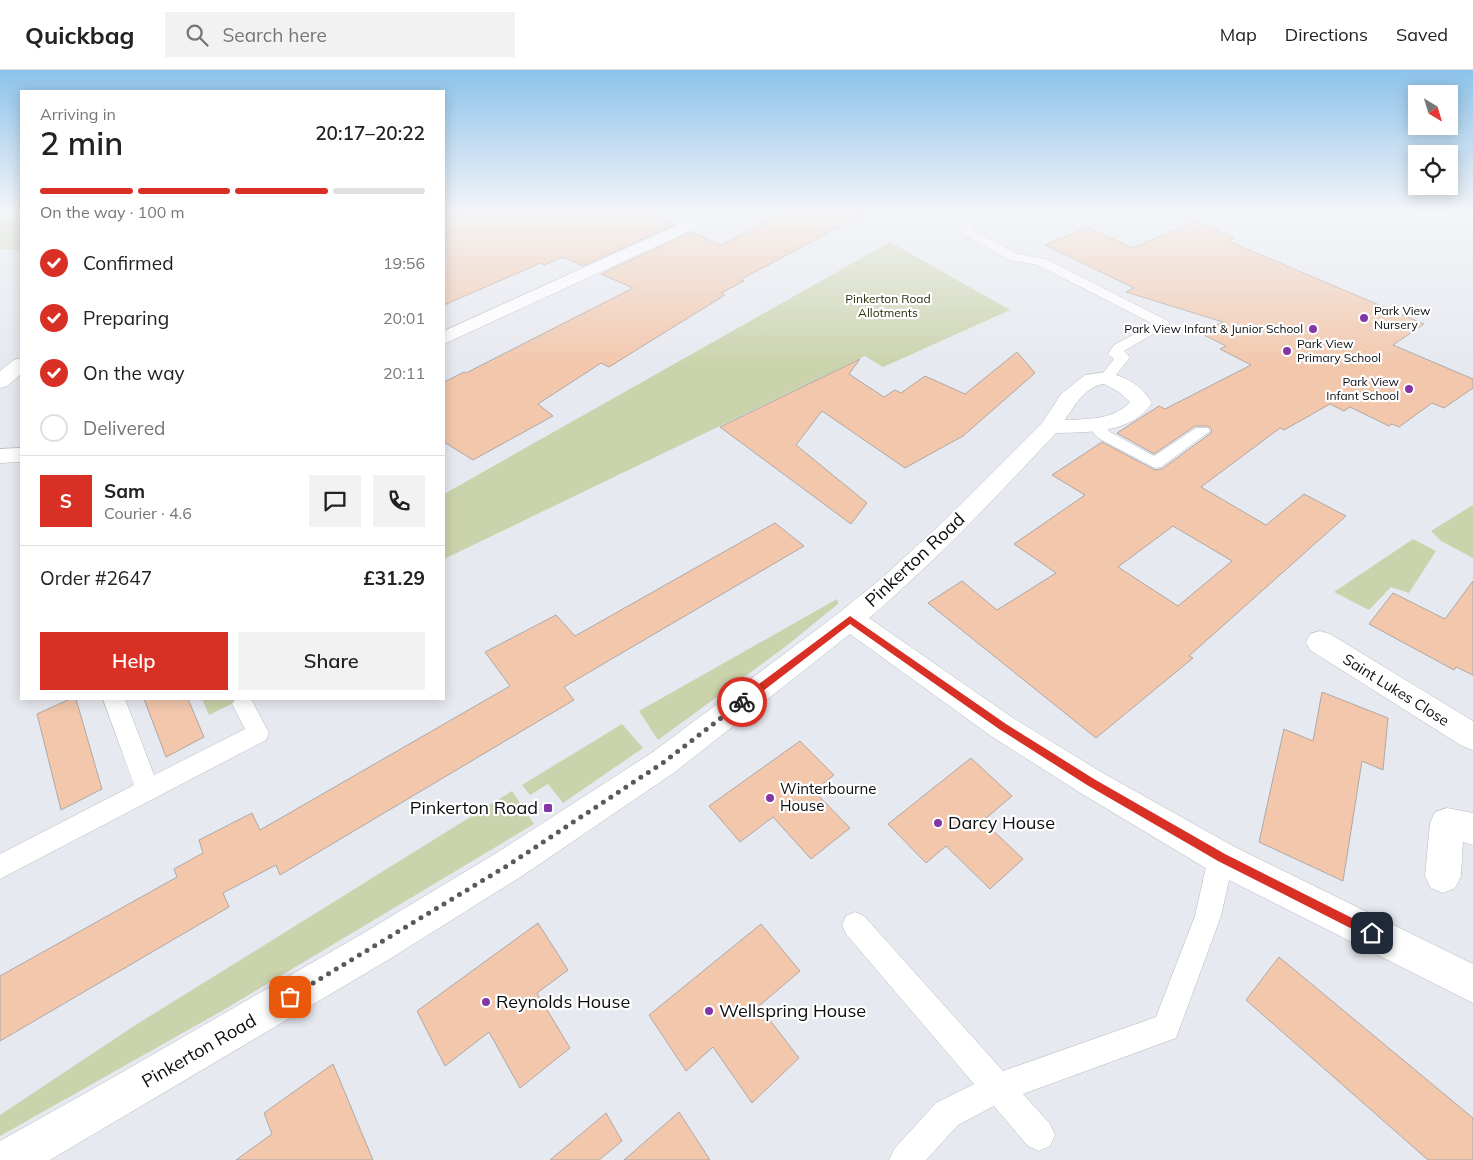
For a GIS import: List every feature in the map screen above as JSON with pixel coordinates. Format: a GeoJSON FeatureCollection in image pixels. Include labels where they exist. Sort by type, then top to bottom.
{"type":"FeatureCollection","features":[{"type":"Feature","properties":{"kind":"street"},"geometry":{"type":"LineString","coordinates":[[445,338],[605,264]]}},
{"type":"Feature","properties":{"kind":"street"},"geometry":{"type":"LineString","coordinates":[[0,382],[20,365]]}},
{"type":"Feature","properties":{"kind":"street"},"geometry":{"type":"LineString","coordinates":[[1050,427],[1095,425],[1114,422],[1137,408],[1140,403],[1138,396],[1128,388],[1106,378]]}},
{"type":"Feature","properties":{"kind":"street","name":"Pinkerton Road"},"geometry":{"type":"LineString","coordinates":[[8,1160],[120,1097],[375,947],[510,864],[664,762],[850,619],[912,566],[954,526],[1050,427],[1068,398],[1092,379],[1106,378]]}},
{"type":"Feature","properties":{"kind":"street"},"geometry":{"type":"LineString","coordinates":[[0,456],[20,455]]}},
{"type":"Feature","properties":{"kind":"street"},"geometry":{"type":"LineString","coordinates":[[850,619],[1002,727],[1090,782],[1221,858],[1473,984]]}},
{"type":"Feature","properties":{"kind":"street","name":"Saint Lukes Close"},"geometry":{"type":"LineString","coordinates":[[1320,642],[1473,737]]}},
{"type":"Feature","properties":{"kind":"street"},"geometry":{"type":"LineString","coordinates":[[1443,876],[1447,823],[1473,829]]}},
{"type":"Feature","properties":{"kind":"lane"},"geometry":{"type":"LineString","coordinates":[[1046,264],[1163,324],[1119,348],[1115,354],[1123,357],[1106,378]]}},
{"type":"Feature","properties":{"kind":"lane"},"geometry":{"type":"LineString","coordinates":[[1095,425],[1104,434],[1155,463],[1202,431]]}},
{"type":"Feature","properties":{"kind":"lane"},"geometry":{"type":"LineString","coordinates":[[114,700],[148,790]]}},
{"type":"Feature","properties":{"kind":"lane"},"geometry":{"type":"LineString","coordinates":[[0,867],[258,733],[243,704]]}},
{"type":"Feature","properties":{"kind":"lane"},"geometry":{"type":"LineString","coordinates":[[905,1160],[947,1114],[997,1088],[1166,1028],[1208,916],[1221,858]]}},
{"type":"Feature","properties":{"kind":"lane"},"geometry":{"type":"LineString","coordinates":[[855,925],[1039,1135]]}},
{"type":"Feature","properties":{"kind":"green space","name":"Pinkerton Road Allotments"},"geometry":{"type":"Polygon","coordinates":[[[851,264],[929,264],[1010,310],[883,367],[865,356],[445,559],[445,493],[851,264]]]}},
{"type":"Feature","properties":{"kind":"green space"},"geometry":{"type":"Polygon","coordinates":[[[1473,505],[1473,558],[1441,541],[1431,531],[1473,505]]]}},
{"type":"Feature","properties":{"kind":"green space"},"geometry":{"type":"Polygon","coordinates":[[[1413,539],[1436,551],[1409,593],[1391,587],[1369,610],[1334,592],[1413,539]]]}},
{"type":"Feature","properties":{"kind":"green space"},"geometry":{"type":"Polygon","coordinates":[[[837,599],[838,604],[785,647],[658,740],[639,711],[837,599]]]}},
{"type":"Feature","properties":{"kind":"green space"},"geometry":{"type":"Polygon","coordinates":[[[202,700],[239,700],[209,715],[202,700]]]}},
{"type":"Feature","properties":{"kind":"green space"},"geometry":{"type":"Polygon","coordinates":[[[622,724],[643,748],[563,803],[548,784],[530,795],[522,785],[622,724]]]}},
{"type":"Feature","properties":{"kind":"green space"},"geometry":{"type":"Polygon","coordinates":[[[512,791],[534,824],[227,1008],[0,1136],[0,1115],[134,1026],[512,791]]]}},
{"type":"Feature","properties":{"kind":"building"},"geometry":{"type":"Polygon","coordinates":[[[445,264],[539,264],[445,305],[445,264]]]}},
{"type":"Feature","properties":{"kind":"building"},"geometry":{"type":"Polygon","coordinates":[[[623,264],[770,264],[740,280],[744,281],[721,293],[725,295],[609,367],[601,363],[538,404],[553,416],[473,460],[445,443],[445,382],[464,372],[466,373],[633,288],[601,274],[623,264]]]}},
{"type":"Feature","properties":{"kind":"building"},"geometry":{"type":"Polygon","coordinates":[[[1084,264],[1282,264],[1424,324],[1393,345],[1473,379],[1473,388],[1444,408],[1432,403],[1399,427],[1392,424],[1389,426],[1350,407],[1344,411],[1330,404],[1284,430],[1280,428],[1201,487],[1266,525],[1304,494],[1346,516],[1189,656],[1193,658],[1096,738],[928,603],[962,581],[997,610],[1056,573],[1014,544],[1085,495],[1052,475],[1102,442],[1155,470],[1162,469],[1211,433],[1212,430],[1208,426],[1195,426],[1154,454],[1117,433],[1159,406],[1165,409],[1251,365],[1220,349],[1226,346],[1200,333],[1223,322],[1126,292],[1134,288],[1084,264]],[[1173,526],[1118,567],[1178,606],[1232,561],[1173,526]]]}},
{"type":"Feature","properties":{"kind":"building"},"geometry":{"type":"Polygon","coordinates":[[[1017,352],[1035,373],[963,436],[905,468],[822,411],[796,445],[867,503],[851,524],[720,427],[860,359],[849,374],[884,397],[895,390],[901,393],[925,376],[965,394],[1017,352]]]}},
{"type":"Feature","properties":{"kind":"building"},"geometry":{"type":"Polygon","coordinates":[[[775,523],[804,546],[564,687],[574,700],[280,875],[276,865],[223,893],[229,907],[0,1041],[0,976],[177,877],[174,869],[203,853],[199,840],[252,813],[260,830],[510,686],[485,652],[556,615],[575,636],[775,523]]]}},
{"type":"Feature","properties":{"kind":"building"},"geometry":{"type":"Polygon","coordinates":[[[1473,581],[1473,675],[1456,667],[1454,670],[1369,624],[1393,593],[1445,619],[1473,581]]]}},
{"type":"Feature","properties":{"kind":"building"},"geometry":{"type":"Polygon","coordinates":[[[1322,692],[1388,718],[1383,770],[1362,761],[1343,881],[1259,842],[1284,729],[1313,741],[1322,692]]]}},
{"type":"Feature","properties":{"kind":"building"},"geometry":{"type":"Polygon","coordinates":[[[68,700],[76,700],[102,789],[61,810],[37,714],[68,700]]]}},
{"type":"Feature","properties":{"kind":"building"},"geometry":{"type":"Polygon","coordinates":[[[144,700],[188,700],[204,737],[166,757],[144,700]]]}},
{"type":"Feature","properties":{"kind":"building","name":"Winterbourne House"},"geometry":{"type":"Polygon","coordinates":[[[800,741],[834,775],[814,791],[850,828],[811,859],[773,817],[740,842],[709,806],[800,741]]]}},
{"type":"Feature","properties":{"kind":"building","name":"Darcy House"},"geometry":{"type":"Polygon","coordinates":[[[971,758],[1012,796],[983,821],[1023,859],[990,889],[946,846],[926,863],[888,824],[971,758]]]}},
{"type":"Feature","properties":{"kind":"building","name":"Reynolds House"},"geometry":{"type":"Polygon","coordinates":[[[538,923],[568,970],[537,993],[570,1048],[520,1088],[489,1032],[445,1066],[417,1011],[538,923]]]}},
{"type":"Feature","properties":{"kind":"building","name":"Wellspring House"},"geometry":{"type":"Polygon","coordinates":[[[761,924],[800,971],[759,1006],[799,1058],[752,1103],[713,1047],[686,1071],[649,1015],[761,924]]]}},
{"type":"Feature","properties":{"kind":"building"},"geometry":{"type":"Polygon","coordinates":[[[1279,957],[1473,1118],[1473,1160],[1428,1160],[1246,1000],[1279,957]]]}},
{"type":"Feature","properties":{"kind":"building"},"geometry":{"type":"Polygon","coordinates":[[[333,1064],[373,1160],[236,1160],[272,1134],[264,1113],[333,1064]]]}},
{"type":"Feature","properties":{"kind":"building"},"geometry":{"type":"Polygon","coordinates":[[[679,1112],[710,1160],[624,1160],[679,1112]]]}},
{"type":"Feature","properties":{"kind":"building"},"geometry":{"type":"Polygon","coordinates":[[[606,1113],[622,1141],[599,1160],[550,1160],[606,1113]]]}},
{"type":"Feature","properties":{"kind":"way so far"},"geometry":{"type":"LineString","coordinates":[[290,997],[510,864],[664,762],[742,702]]}},
{"type":"Feature","properties":{"kind":"place","name":"Park View Nursery"},"geometry":{"type":"Point","coordinates":[1364,318]}},
{"type":"Feature","properties":{"kind":"place","name":"Park View Infant & Junior School"},"geometry":{"type":"Point","coordinates":[1313,329]}},
{"type":"Feature","properties":{"kind":"place","name":"Park View Primary School"},"geometry":{"type":"Point","coordinates":[1287,351]}},
{"type":"Feature","properties":{"kind":"place","name":"Park View Infant School"},"geometry":{"type":"Point","coordinates":[1409,389]}},
{"type":"Feature","properties":{"kind":"place","name":"Winterbourne House"},"geometry":{"type":"Point","coordinates":[770,798]}},
{"type":"Feature","properties":{"kind":"place","name":"Pinkerton Road"},"geometry":{"type":"Point","coordinates":[548,808]}},
{"type":"Feature","properties":{"kind":"place","name":"Darcy House"},"geometry":{"type":"Point","coordinates":[938,823]}},
{"type":"Feature","properties":{"kind":"place","name":"Reynolds House"},"geometry":{"type":"Point","coordinates":[486,1002]}},
{"type":"Feature","properties":{"kind":"place","name":"Wellspring House"},"geometry":{"type":"Point","coordinates":[709,1011]}},
{"type":"Feature","properties":{"kind":"route"},"geometry":{"type":"LineString","coordinates":[[742,702],[850,619],[1002,727],[1090,782],[1221,858],[1372,933]]}}]}
